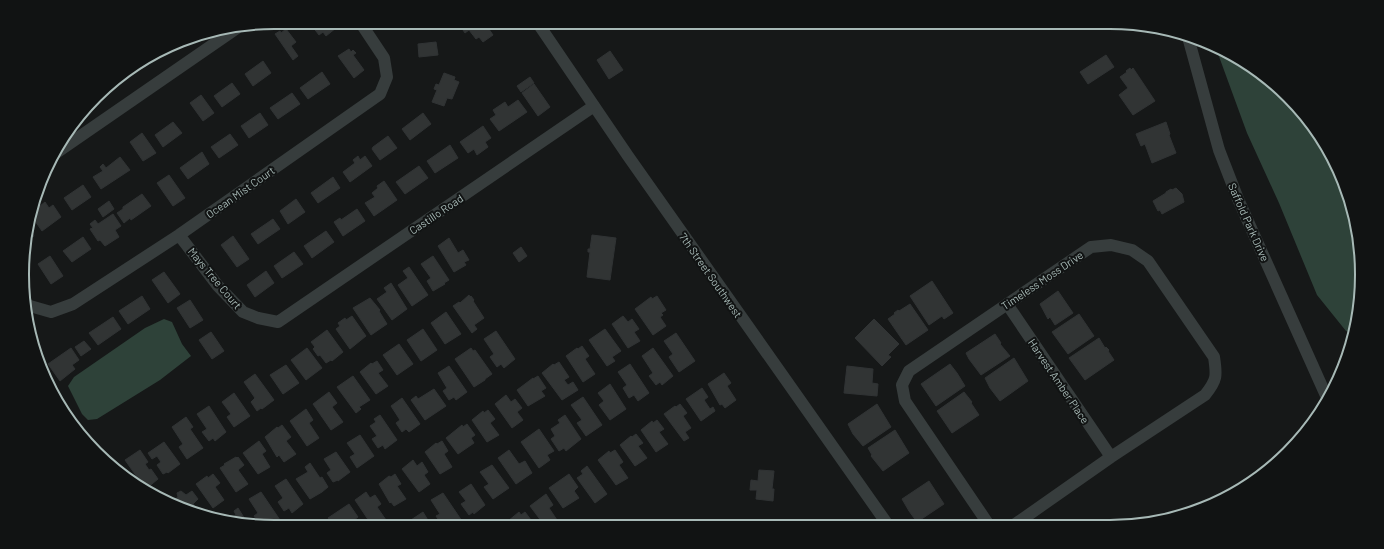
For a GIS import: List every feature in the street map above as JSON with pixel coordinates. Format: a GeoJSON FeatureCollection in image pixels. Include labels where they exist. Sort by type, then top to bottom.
{"type":"FeatureCollection","features":[{"type":"Feature","properties":{"kind":"street","name":"Ocean Mist Court"},"geometry":{"type":"LineString","coordinates":[[31,306],[51,312],[73,304],[179,235],[380,94],[386,77],[384,58],[365,29]]}},
{"type":"Feature","properties":{"kind":"street","name":"7th Street Southwest"},"geometry":{"type":"LineString","coordinates":[[542,29],[628,156],[884,520]]}},
{"type":"Feature","properties":{"kind":"street"},"geometry":{"type":"LineString","coordinates":[[65,147],[229,34]]}},
{"type":"Feature","properties":{"kind":"street","name":"Saffold Park Drive"},"geometry":{"type":"LineString","coordinates":[[1190,43],[1219,150],[1235,192],[1325,392]]}},
{"type":"Feature","properties":{"kind":"street","name":"Castillo Road"},"geometry":{"type":"LineString","coordinates":[[278,322],[594,106]]}},
{"type":"Feature","properties":{"kind":"street","name":"Mays Tree Court"},"geometry":{"type":"LineString","coordinates":[[179,235],[218,286],[243,312],[258,318],[278,322]]}},
{"type":"Feature","properties":{"kind":"street","name":"Timeless Moss Drive"},"geometry":{"type":"LineString","coordinates":[[986,520],[905,400],[902,385],[909,371],[1091,247],[1111,245],[1132,250],[1148,261],[1214,357],[1216,370],[1214,384],[1204,396],[1111,457],[1021,520]]}},
{"type":"Feature","properties":{"kind":"street","name":"Harvest Amber Place"},"geometry":{"type":"LineString","coordinates":[[1007,304],[1111,457]]}},
{"type":"Feature","properties":{"kind":"shaded area"},"geometry":{"type":"Polygon","coordinates":[[[1218,54],[1246,70],[1283,101],[1314,138],[1330,166],[1347,211],[1353,242],[1355,274],[1353,307],[1348,332],[1317,295],[1279,203],[1247,133],[1218,54]]]}},
{"type":"Feature","properties":{"kind":"shaded area"},"geometry":{"type":"Polygon","coordinates":[[[164,319],[172,322],[182,344],[191,356],[160,380],[97,419],[88,420],[82,414],[68,386],[74,377],[145,328],[164,319]]]}},
{"type":"Feature","properties":{"kind":"building"},"geometry":{"type":"Polygon","coordinates":[[[286,29],[296,42],[291,46],[298,56],[293,60],[275,34],[280,31],[281,33],[286,29]]]}},
{"type":"Feature","properties":{"kind":"building"},"geometry":{"type":"Polygon","coordinates":[[[314,29],[335,29],[326,36],[323,32],[319,35],[314,29]]]}},
{"type":"Feature","properties":{"kind":"building"},"geometry":{"type":"Polygon","coordinates":[[[462,29],[489,29],[493,35],[483,42],[479,37],[476,39],[469,30],[465,33],[462,29]]]}},
{"type":"Feature","properties":{"kind":"building"},"geometry":{"type":"Polygon","coordinates":[[[436,42],[438,55],[419,57],[418,44],[436,42]]]}},
{"type":"Feature","properties":{"kind":"building"},"geometry":{"type":"Polygon","coordinates":[[[349,49],[351,52],[353,50],[356,53],[353,55],[364,70],[354,78],[338,56],[349,49]]]}},
{"type":"Feature","properties":{"kind":"building"},"geometry":{"type":"Polygon","coordinates":[[[610,51],[623,70],[609,79],[597,60],[610,51]]]}},
{"type":"Feature","properties":{"kind":"building"},"geometry":{"type":"Polygon","coordinates":[[[1106,55],[1114,67],[1088,84],[1080,72],[1106,55]]]}},
{"type":"Feature","properties":{"kind":"building"},"geometry":{"type":"Polygon","coordinates":[[[263,61],[271,73],[253,86],[245,74],[263,61]]]}},
{"type":"Feature","properties":{"kind":"building"},"geometry":{"type":"Polygon","coordinates":[[[1130,68],[1131,70],[1133,68],[1155,101],[1133,115],[1119,95],[1128,88],[1120,77],[1130,68]]]}},
{"type":"Feature","properties":{"kind":"building"},"geometry":{"type":"Polygon","coordinates":[[[322,72],[330,84],[308,99],[300,88],[322,72]]]}},
{"type":"Feature","properties":{"kind":"building"},"geometry":{"type":"Polygon","coordinates":[[[444,73],[455,77],[454,80],[459,82],[452,99],[447,98],[444,106],[432,102],[437,90],[434,89],[436,84],[439,85],[444,73]]]}},
{"type":"Feature","properties":{"kind":"building"},"geometry":{"type":"Polygon","coordinates":[[[530,77],[534,83],[521,92],[517,86],[530,77]]]}},
{"type":"Feature","properties":{"kind":"building"},"geometry":{"type":"Polygon","coordinates":[[[232,83],[240,94],[222,107],[214,96],[232,83]]]}},
{"type":"Feature","properties":{"kind":"building"},"geometry":{"type":"Polygon","coordinates":[[[534,84],[550,107],[538,116],[522,93],[534,84]]]}},
{"type":"Feature","properties":{"kind":"building"},"geometry":{"type":"Polygon","coordinates":[[[292,93],[300,104],[278,119],[270,108],[292,93]]]}},
{"type":"Feature","properties":{"kind":"building"},"geometry":{"type":"Polygon","coordinates":[[[201,95],[214,113],[203,121],[190,103],[201,95]]]}},
{"type":"Feature","properties":{"kind":"building"},"geometry":{"type":"Polygon","coordinates":[[[518,100],[527,112],[499,131],[490,119],[496,115],[493,110],[505,102],[508,107],[518,100]]]}},
{"type":"Feature","properties":{"kind":"building"},"geometry":{"type":"Polygon","coordinates":[[[260,113],[268,125],[249,138],[241,126],[260,113]]]}},
{"type":"Feature","properties":{"kind":"building"},"geometry":{"type":"Polygon","coordinates":[[[423,113],[431,124],[410,140],[402,129],[423,113]]]}},
{"type":"Feature","properties":{"kind":"building"},"geometry":{"type":"Polygon","coordinates":[[[173,122],[182,133],[163,147],[155,135],[173,122]]]}},
{"type":"Feature","properties":{"kind":"building"},"geometry":{"type":"Polygon","coordinates":[[[1166,122],[1176,153],[1152,163],[1145,144],[1141,146],[1136,134],[1166,122]]]}},
{"type":"Feature","properties":{"kind":"building"},"geometry":{"type":"Polygon","coordinates":[[[483,126],[491,138],[485,142],[488,147],[477,155],[474,149],[468,153],[460,142],[483,126]]]}},
{"type":"Feature","properties":{"kind":"building"},"geometry":{"type":"Polygon","coordinates":[[[142,133],[156,153],[143,161],[130,142],[142,133]]]}},
{"type":"Feature","properties":{"kind":"building"},"geometry":{"type":"Polygon","coordinates":[[[230,134],[238,145],[219,158],[211,147],[230,134]]]}},
{"type":"Feature","properties":{"kind":"building"},"geometry":{"type":"Polygon","coordinates":[[[388,136],[397,148],[380,160],[372,149],[388,136]]]}},
{"type":"Feature","properties":{"kind":"building"},"geometry":{"type":"Polygon","coordinates":[[[450,145],[458,158],[435,173],[427,161],[450,145]]]}},
{"type":"Feature","properties":{"kind":"building"},"geometry":{"type":"Polygon","coordinates":[[[202,152],[209,164],[188,179],[180,168],[202,152]]]}},
{"type":"Feature","properties":{"kind":"building"},"geometry":{"type":"Polygon","coordinates":[[[358,156],[360,160],[365,156],[372,166],[350,182],[343,172],[355,163],[353,160],[358,156]]]}},
{"type":"Feature","properties":{"kind":"building"},"geometry":{"type":"Polygon","coordinates":[[[120,157],[130,170],[101,189],[93,177],[103,171],[100,167],[103,164],[106,168],[120,157]]]}},
{"type":"Feature","properties":{"kind":"building"},"geometry":{"type":"Polygon","coordinates":[[[419,166],[428,178],[405,194],[396,182],[419,166]]]}},
{"type":"Feature","properties":{"kind":"building"},"geometry":{"type":"Polygon","coordinates":[[[169,175],[185,198],[173,206],[157,183],[169,175]]]}},
{"type":"Feature","properties":{"kind":"building"},"geometry":{"type":"Polygon","coordinates":[[[333,177],[340,188],[318,203],[311,193],[333,177]]]}},
{"type":"Feature","properties":{"kind":"building"},"geometry":{"type":"Polygon","coordinates":[[[384,181],[397,200],[374,216],[365,203],[375,197],[372,193],[378,188],[377,186],[384,181]]]}},
{"type":"Feature","properties":{"kind":"building"},"geometry":{"type":"Polygon","coordinates":[[[83,185],[91,197],[72,210],[64,198],[83,185]]]}},
{"type":"Feature","properties":{"kind":"building"},"geometry":{"type":"Polygon","coordinates":[[[1176,188],[1182,194],[1184,202],[1162,214],[1160,210],[1158,211],[1153,201],[1171,189],[1176,188]]]}},
{"type":"Feature","properties":{"kind":"building"},"geometry":{"type":"Polygon","coordinates":[[[142,194],[151,206],[124,223],[117,213],[142,194]]]}},
{"type":"Feature","properties":{"kind":"building"},"geometry":{"type":"Polygon","coordinates":[[[296,199],[305,212],[288,224],[280,211],[296,199]]]}},
{"type":"Feature","properties":{"kind":"building"},"geometry":{"type":"Polygon","coordinates":[[[109,201],[114,209],[103,217],[98,209],[109,201]]]}},
{"type":"Feature","properties":{"kind":"building"},"geometry":{"type":"Polygon","coordinates":[[[45,202],[49,208],[53,205],[61,217],[42,231],[35,221],[39,205],[40,206],[45,202]]]}},
{"type":"Feature","properties":{"kind":"building"},"geometry":{"type":"Polygon","coordinates":[[[357,209],[365,221],[343,236],[334,222],[340,218],[341,220],[357,209]]]}},
{"type":"Feature","properties":{"kind":"building"},"geometry":{"type":"Polygon","coordinates":[[[113,214],[121,226],[115,230],[119,237],[105,246],[100,240],[98,241],[90,229],[93,228],[90,224],[95,220],[98,224],[113,214]]]}},
{"type":"Feature","properties":{"kind":"building"},"geometry":{"type":"Polygon","coordinates":[[[273,219],[280,229],[258,244],[251,234],[273,219]]]}},
{"type":"Feature","properties":{"kind":"building"},"geometry":{"type":"Polygon","coordinates":[[[326,231],[334,242],[312,258],[304,246],[326,231]]]}},
{"type":"Feature","properties":{"kind":"building"},"geometry":{"type":"Polygon","coordinates":[[[592,235],[616,238],[610,280],[587,277],[590,252],[588,252],[588,249],[590,249],[592,235]]]}},
{"type":"Feature","properties":{"kind":"building"},"geometry":{"type":"Polygon","coordinates":[[[233,236],[249,259],[237,267],[221,245],[233,236]]]}},
{"type":"Feature","properties":{"kind":"building"},"geometry":{"type":"Polygon","coordinates":[[[83,237],[91,249],[72,262],[63,251],[83,237]]]}},
{"type":"Feature","properties":{"kind":"building"},"geometry":{"type":"Polygon","coordinates":[[[449,238],[458,253],[463,250],[469,260],[464,262],[466,265],[454,272],[438,246],[449,238]]]}},
{"type":"Feature","properties":{"kind":"building"},"geometry":{"type":"Polygon","coordinates":[[[521,247],[527,256],[519,262],[513,253],[521,247]]]}},
{"type":"Feature","properties":{"kind":"building"},"geometry":{"type":"Polygon","coordinates":[[[294,252],[303,264],[282,278],[274,266],[294,252]]]}},
{"type":"Feature","properties":{"kind":"building"},"geometry":{"type":"Polygon","coordinates":[[[50,256],[63,276],[51,284],[38,264],[50,256]]]}},
{"type":"Feature","properties":{"kind":"building"},"geometry":{"type":"Polygon","coordinates":[[[433,256],[449,280],[433,291],[427,281],[431,278],[421,264],[433,256]]]}},
{"type":"Feature","properties":{"kind":"building"},"geometry":{"type":"Polygon","coordinates":[[[409,267],[428,295],[412,306],[398,285],[408,278],[403,271],[409,267]]]}},
{"type":"Feature","properties":{"kind":"building"},"geometry":{"type":"Polygon","coordinates":[[[266,271],[274,283],[255,297],[247,285],[266,271]]]}},
{"type":"Feature","properties":{"kind":"building"},"geometry":{"type":"Polygon","coordinates":[[[164,272],[180,294],[168,303],[152,280],[164,272]]]}},
{"type":"Feature","properties":{"kind":"building"},"geometry":{"type":"Polygon","coordinates":[[[932,281],[953,313],[944,319],[942,316],[929,325],[910,296],[932,281]]]}},
{"type":"Feature","properties":{"kind":"building"},"geometry":{"type":"Polygon","coordinates":[[[391,283],[407,309],[392,320],[377,299],[387,292],[384,288],[391,283]]]}},
{"type":"Feature","properties":{"kind":"building"},"geometry":{"type":"Polygon","coordinates":[[[1058,291],[1073,313],[1055,325],[1050,317],[1048,319],[1040,304],[1058,291]]]}},
{"type":"Feature","properties":{"kind":"building"},"geometry":{"type":"Polygon","coordinates":[[[469,295],[474,300],[473,301],[484,318],[474,325],[477,329],[472,333],[453,306],[459,302],[460,303],[469,295]]]}},
{"type":"Feature","properties":{"kind":"building"},"geometry":{"type":"Polygon","coordinates":[[[142,296],[150,309],[128,324],[119,311],[142,296]]]}},
{"type":"Feature","properties":{"kind":"building"},"geometry":{"type":"Polygon","coordinates":[[[657,296],[666,310],[661,313],[663,315],[660,317],[666,326],[653,335],[635,309],[651,297],[652,299],[657,296]]]}},
{"type":"Feature","properties":{"kind":"building"},"geometry":{"type":"Polygon","coordinates":[[[370,298],[380,310],[379,311],[387,324],[371,335],[353,308],[370,298]]]}},
{"type":"Feature","properties":{"kind":"building"},"geometry":{"type":"Polygon","coordinates":[[[190,300],[203,320],[190,328],[177,308],[190,300]]]}},
{"type":"Feature","properties":{"kind":"building"},"geometry":{"type":"Polygon","coordinates":[[[910,304],[928,330],[906,345],[888,319],[898,310],[899,311],[910,304]]]}},
{"type":"Feature","properties":{"kind":"building"},"geometry":{"type":"Polygon","coordinates":[[[446,312],[461,334],[445,344],[431,323],[446,312]]]}},
{"type":"Feature","properties":{"kind":"building"},"geometry":{"type":"Polygon","coordinates":[[[1079,314],[1094,336],[1068,354],[1052,332],[1079,314]]]}},
{"type":"Feature","properties":{"kind":"building"},"geometry":{"type":"Polygon","coordinates":[[[352,316],[366,336],[350,349],[336,329],[340,326],[338,323],[345,318],[346,320],[352,316]]]}},
{"type":"Feature","properties":{"kind":"building"},"geometry":{"type":"Polygon","coordinates":[[[623,316],[628,322],[632,319],[639,329],[634,332],[640,341],[628,348],[612,324],[623,316]]]}},
{"type":"Feature","properties":{"kind":"building"},"geometry":{"type":"Polygon","coordinates":[[[113,317],[121,329],[98,345],[89,333],[113,317]]]}},
{"type":"Feature","properties":{"kind":"building"},"geometry":{"type":"Polygon","coordinates":[[[874,319],[899,344],[888,355],[891,357],[882,366],[855,338],[874,319]]]}},
{"type":"Feature","properties":{"kind":"building"},"geometry":{"type":"Polygon","coordinates":[[[423,329],[437,350],[421,361],[407,340],[423,329]]]}},
{"type":"Feature","properties":{"kind":"building"},"geometry":{"type":"Polygon","coordinates":[[[605,329],[621,351],[612,357],[615,361],[607,366],[589,340],[605,329]]]}},
{"type":"Feature","properties":{"kind":"building"},"geometry":{"type":"Polygon","coordinates":[[[327,330],[343,352],[332,361],[331,360],[326,363],[313,349],[315,347],[311,342],[327,330]]]}},
{"type":"Feature","properties":{"kind":"building"},"geometry":{"type":"Polygon","coordinates":[[[496,331],[515,359],[504,368],[501,364],[497,367],[490,357],[494,354],[484,339],[496,331]]]}},
{"type":"Feature","properties":{"kind":"building"},"geometry":{"type":"Polygon","coordinates":[[[211,332],[224,351],[212,359],[199,340],[211,332]]]}},
{"type":"Feature","properties":{"kind":"building"},"geometry":{"type":"Polygon","coordinates":[[[676,333],[695,361],[679,372],[669,357],[673,354],[664,341],[676,333]]]}},
{"type":"Feature","properties":{"kind":"building"},"geometry":{"type":"Polygon","coordinates":[[[995,334],[1001,343],[1000,344],[1010,356],[981,375],[966,353],[995,334]]]}},
{"type":"Feature","properties":{"kind":"building"},"geometry":{"type":"Polygon","coordinates":[[[1099,338],[1105,348],[1106,347],[1109,350],[1108,351],[1114,360],[1085,380],[1069,358],[1099,338]]]}},
{"type":"Feature","properties":{"kind":"building"},"geometry":{"type":"Polygon","coordinates":[[[84,341],[91,349],[81,356],[75,347],[84,341]]]}},
{"type":"Feature","properties":{"kind":"building"},"geometry":{"type":"Polygon","coordinates":[[[399,344],[413,364],[397,375],[383,355],[399,344]]]}},
{"type":"Feature","properties":{"kind":"building"},"geometry":{"type":"Polygon","coordinates":[[[582,346],[589,356],[585,359],[595,374],[583,382],[566,356],[582,346]]]}},
{"type":"Feature","properties":{"kind":"building"},"geometry":{"type":"Polygon","coordinates":[[[71,348],[79,360],[72,365],[75,369],[60,381],[48,364],[71,348]]]}},
{"type":"Feature","properties":{"kind":"building"},"geometry":{"type":"Polygon","coordinates":[[[307,348],[322,368],[306,380],[291,360],[307,348]]]}},
{"type":"Feature","properties":{"kind":"building"},"geometry":{"type":"Polygon","coordinates":[[[471,348],[473,351],[475,350],[492,374],[474,387],[455,359],[471,348]]]}},
{"type":"Feature","properties":{"kind":"building"},"geometry":{"type":"Polygon","coordinates":[[[653,348],[673,376],[662,385],[660,382],[656,385],[649,376],[653,373],[642,356],[653,348]]]}},
{"type":"Feature","properties":{"kind":"building"},"geometry":{"type":"Polygon","coordinates":[[[1014,358],[1028,381],[1000,401],[990,388],[985,378],[1014,358]]]}},
{"type":"Feature","properties":{"kind":"building"},"geometry":{"type":"Polygon","coordinates":[[[377,361],[383,370],[378,373],[388,386],[376,394],[360,372],[371,363],[372,364],[377,361]]]}},
{"type":"Feature","properties":{"kind":"building"},"geometry":{"type":"Polygon","coordinates":[[[559,362],[569,377],[564,380],[568,385],[573,382],[578,390],[562,400],[542,373],[553,364],[554,365],[559,362]]]}},
{"type":"Feature","properties":{"kind":"building"},"geometry":{"type":"Polygon","coordinates":[[[630,364],[649,393],[638,401],[634,395],[629,398],[623,388],[627,385],[618,372],[630,364]]]}},
{"type":"Feature","properties":{"kind":"building"},"geometry":{"type":"Polygon","coordinates":[[[950,364],[965,386],[936,406],[921,384],[950,364]]]}},
{"type":"Feature","properties":{"kind":"building"},"geometry":{"type":"Polygon","coordinates":[[[286,365],[299,383],[283,394],[270,375],[286,365]]]}},
{"type":"Feature","properties":{"kind":"building"},"geometry":{"type":"Polygon","coordinates":[[[449,366],[467,392],[456,400],[454,397],[449,400],[443,391],[447,388],[438,373],[449,366]]]}},
{"type":"Feature","properties":{"kind":"building"},"geometry":{"type":"Polygon","coordinates":[[[847,366],[873,369],[872,383],[878,384],[877,396],[844,393],[847,366]]]}},
{"type":"Feature","properties":{"kind":"building"},"geometry":{"type":"Polygon","coordinates":[[[724,373],[731,383],[727,386],[736,400],[725,408],[722,404],[720,405],[708,384],[724,373]]]}},
{"type":"Feature","properties":{"kind":"building"},"geometry":{"type":"Polygon","coordinates":[[[255,374],[274,400],[257,411],[251,402],[255,398],[244,382],[255,374]]]}},
{"type":"Feature","properties":{"kind":"building"},"geometry":{"type":"Polygon","coordinates":[[[353,376],[370,400],[359,407],[361,409],[356,413],[337,387],[353,376]]]}},
{"type":"Feature","properties":{"kind":"building"},"geometry":{"type":"Polygon","coordinates":[[[538,376],[546,388],[541,391],[545,396],[528,406],[517,390],[538,376]]]}},
{"type":"Feature","properties":{"kind":"building"},"geometry":{"type":"Polygon","coordinates":[[[610,384],[626,409],[610,420],[599,405],[604,401],[598,393],[610,384]]]}},
{"type":"Feature","properties":{"kind":"building"},"geometry":{"type":"Polygon","coordinates":[[[702,388],[708,397],[704,400],[710,409],[713,407],[715,411],[701,421],[686,399],[702,388]]]}},
{"type":"Feature","properties":{"kind":"building"},"geometry":{"type":"Polygon","coordinates":[[[434,389],[446,406],[425,420],[411,400],[416,396],[418,399],[434,389]]]}},
{"type":"Feature","properties":{"kind":"building"},"geometry":{"type":"Polygon","coordinates":[[[329,392],[337,403],[332,407],[343,422],[331,430],[313,404],[329,392]]]}},
{"type":"Feature","properties":{"kind":"building"},"geometry":{"type":"Polygon","coordinates":[[[964,392],[972,402],[971,403],[979,415],[952,433],[937,411],[964,392]]]}},
{"type":"Feature","properties":{"kind":"building"},"geometry":{"type":"Polygon","coordinates":[[[234,393],[250,416],[234,427],[227,417],[231,414],[222,402],[234,393]]]}},
{"type":"Feature","properties":{"kind":"building"},"geometry":{"type":"Polygon","coordinates":[[[506,395],[511,402],[515,399],[522,408],[517,412],[523,420],[512,428],[495,404],[506,395]]]}},
{"type":"Feature","properties":{"kind":"building"},"geometry":{"type":"Polygon","coordinates":[[[583,397],[602,425],[586,436],[577,423],[582,420],[571,405],[583,397]]]}},
{"type":"Feature","properties":{"kind":"building"},"geometry":{"type":"Polygon","coordinates":[[[402,398],[420,424],[409,432],[406,429],[402,432],[396,423],[400,420],[391,406],[402,398]]]}},
{"type":"Feature","properties":{"kind":"building"},"geometry":{"type":"Polygon","coordinates":[[[680,404],[687,413],[683,416],[691,428],[685,432],[689,438],[684,441],[664,414],[680,404]]]}},
{"type":"Feature","properties":{"kind":"building"},"geometry":{"type":"Polygon","coordinates":[[[877,404],[891,427],[863,446],[853,434],[848,424],[877,404]]]}},
{"type":"Feature","properties":{"kind":"building"},"geometry":{"type":"Polygon","coordinates":[[[209,406],[226,432],[215,441],[213,438],[209,441],[202,432],[207,429],[197,414],[209,406]]]}},
{"type":"Feature","properties":{"kind":"building"},"geometry":{"type":"Polygon","coordinates":[[[306,409],[313,420],[309,423],[319,438],[307,446],[290,421],[306,409]]]}},
{"type":"Feature","properties":{"kind":"building"},"geometry":{"type":"Polygon","coordinates":[[[488,410],[495,419],[490,423],[499,435],[487,442],[472,420],[483,411],[484,413],[488,410]]]}},
{"type":"Feature","properties":{"kind":"building"},"geometry":{"type":"Polygon","coordinates":[[[380,415],[397,440],[385,449],[383,445],[378,448],[372,439],[377,436],[370,426],[376,422],[374,419],[380,415]]]}},
{"type":"Feature","properties":{"kind":"building"},"geometry":{"type":"Polygon","coordinates":[[[565,415],[581,439],[566,451],[564,448],[559,451],[551,439],[555,436],[551,429],[560,423],[558,420],[565,415]]]}},
{"type":"Feature","properties":{"kind":"building"},"geometry":{"type":"Polygon","coordinates":[[[186,417],[193,427],[190,429],[203,448],[187,459],[179,447],[183,444],[172,427],[186,417]]]}},
{"type":"Feature","properties":{"kind":"building"},"geometry":{"type":"Polygon","coordinates":[[[657,420],[664,429],[659,432],[668,444],[656,452],[641,430],[652,421],[653,423],[657,420]]]}},
{"type":"Feature","properties":{"kind":"building"},"geometry":{"type":"Polygon","coordinates":[[[467,424],[475,435],[471,438],[474,443],[458,454],[446,438],[462,425],[463,427],[467,424]]]}},
{"type":"Feature","properties":{"kind":"building"},"geometry":{"type":"Polygon","coordinates":[[[282,425],[291,437],[286,441],[296,454],[284,462],[279,455],[277,457],[265,437],[277,427],[278,428],[282,425]]]}},
{"type":"Feature","properties":{"kind":"building"},"geometry":{"type":"Polygon","coordinates":[[[539,429],[554,451],[547,455],[550,460],[539,468],[521,442],[539,429]]]}},
{"type":"Feature","properties":{"kind":"building"},"geometry":{"type":"Polygon","coordinates":[[[895,430],[909,453],[883,471],[871,456],[872,455],[868,448],[895,430]]]}},
{"type":"Feature","properties":{"kind":"building"},"geometry":{"type":"Polygon","coordinates":[[[636,434],[643,443],[638,446],[647,458],[635,466],[620,445],[636,434]]]}},
{"type":"Feature","properties":{"kind":"building"},"geometry":{"type":"Polygon","coordinates":[[[360,435],[374,456],[357,468],[350,457],[355,454],[347,443],[360,435]]]}},
{"type":"Feature","properties":{"kind":"building"},"geometry":{"type":"Polygon","coordinates":[[[259,441],[266,451],[262,454],[270,467],[258,474],[243,453],[259,441]]]}},
{"type":"Feature","properties":{"kind":"building"},"geometry":{"type":"Polygon","coordinates":[[[442,441],[448,451],[444,454],[452,467],[440,474],[425,452],[436,443],[437,444],[442,441]]]}},
{"type":"Feature","properties":{"kind":"building"},"geometry":{"type":"Polygon","coordinates":[[[164,442],[180,464],[168,473],[163,474],[157,465],[161,462],[157,456],[152,459],[148,453],[164,442]]]}},
{"type":"Feature","properties":{"kind":"building"},"geometry":{"type":"Polygon","coordinates":[[[140,450],[148,462],[145,464],[149,470],[151,469],[158,479],[150,486],[138,479],[125,460],[140,450]]]}},
{"type":"Feature","properties":{"kind":"building"},"geometry":{"type":"Polygon","coordinates":[[[509,450],[519,464],[525,461],[532,473],[516,484],[498,458],[509,450]]]}},
{"type":"Feature","properties":{"kind":"building"},"geometry":{"type":"Polygon","coordinates":[[[615,450],[623,462],[619,465],[628,478],[616,485],[598,460],[609,451],[610,453],[615,450]]]}},
{"type":"Feature","properties":{"kind":"building"},"geometry":{"type":"Polygon","coordinates":[[[336,452],[350,472],[338,481],[333,482],[327,473],[331,470],[324,459],[336,452]]]}},
{"type":"Feature","properties":{"kind":"building"},"geometry":{"type":"Polygon","coordinates":[[[238,457],[244,465],[238,470],[248,484],[236,492],[220,468],[238,457]]]}},
{"type":"Feature","properties":{"kind":"building"},"geometry":{"type":"Polygon","coordinates":[[[413,460],[417,466],[422,462],[428,472],[424,475],[430,484],[419,492],[402,469],[413,460]]]}},
{"type":"Feature","properties":{"kind":"building"},"geometry":{"type":"Polygon","coordinates":[[[310,463],[328,487],[310,499],[296,479],[308,472],[305,467],[310,463]]]}},
{"type":"Feature","properties":{"kind":"building"},"geometry":{"type":"Polygon","coordinates":[[[492,465],[509,488],[493,499],[484,487],[489,484],[480,472],[492,465]]]}},
{"type":"Feature","properties":{"kind":"building"},"geometry":{"type":"Polygon","coordinates":[[[587,466],[607,494],[595,503],[577,478],[583,474],[581,471],[587,466]]]}},
{"type":"Feature","properties":{"kind":"building"},"geometry":{"type":"Polygon","coordinates":[[[759,470],[774,471],[772,489],[774,489],[773,501],[756,499],[757,490],[750,490],[751,480],[758,481],[759,470]]]}},
{"type":"Feature","properties":{"kind":"building"},"geometry":{"type":"Polygon","coordinates":[[[213,474],[220,483],[215,487],[224,500],[213,508],[196,484],[207,476],[208,478],[213,474]]]}},
{"type":"Feature","properties":{"kind":"building"},"geometry":{"type":"Polygon","coordinates":[[[395,474],[401,484],[397,486],[406,499],[394,506],[391,502],[390,503],[379,484],[389,476],[391,477],[395,474]]]}},
{"type":"Feature","properties":{"kind":"building"},"geometry":{"type":"Polygon","coordinates":[[[569,474],[578,487],[574,491],[579,498],[563,508],[549,488],[569,474]]]}},
{"type":"Feature","properties":{"kind":"building"},"geometry":{"type":"Polygon","coordinates":[[[286,479],[303,504],[292,513],[289,508],[284,511],[278,502],[283,498],[275,486],[286,479]]]}},
{"type":"Feature","properties":{"kind":"building"},"geometry":{"type":"Polygon","coordinates":[[[929,481],[944,504],[920,520],[916,520],[902,499],[929,481]]]}},
{"type":"Feature","properties":{"kind":"building"},"geometry":{"type":"Polygon","coordinates":[[[471,484],[485,505],[474,514],[473,512],[469,515],[461,504],[466,501],[459,492],[471,484]]]}},
{"type":"Feature","properties":{"kind":"building"},"geometry":{"type":"Polygon","coordinates":[[[181,491],[186,495],[192,491],[198,499],[193,504],[195,506],[176,499],[178,497],[177,493],[181,491]]]}},
{"type":"Feature","properties":{"kind":"building"},"geometry":{"type":"Polygon","coordinates":[[[261,492],[280,520],[256,519],[254,516],[258,513],[249,499],[261,492]]]}},
{"type":"Feature","properties":{"kind":"building"},"geometry":{"type":"Polygon","coordinates":[[[366,492],[370,498],[375,495],[381,504],[377,507],[386,520],[368,520],[355,500],[366,492]]]}},
{"type":"Feature","properties":{"kind":"building"},"geometry":{"type":"Polygon","coordinates":[[[443,493],[461,520],[439,520],[436,516],[440,514],[431,500],[443,493]]]}},
{"type":"Feature","properties":{"kind":"building"},"geometry":{"type":"Polygon","coordinates":[[[546,494],[553,505],[549,508],[557,520],[540,520],[530,506],[546,494]]]}},
{"type":"Feature","properties":{"kind":"building"},"geometry":{"type":"Polygon","coordinates":[[[349,504],[358,517],[354,520],[330,520],[328,518],[349,504]]]}},
{"type":"Feature","properties":{"kind":"building"},"geometry":{"type":"Polygon","coordinates":[[[238,508],[244,518],[234,516],[236,515],[234,511],[238,508]]]}},
{"type":"Feature","properties":{"kind":"building"},"geometry":{"type":"Polygon","coordinates":[[[423,512],[428,520],[411,520],[423,512]]]}},
{"type":"Feature","properties":{"kind":"building"},"geometry":{"type":"Polygon","coordinates":[[[519,512],[521,515],[525,512],[531,520],[509,520],[519,512]]]}}]}
